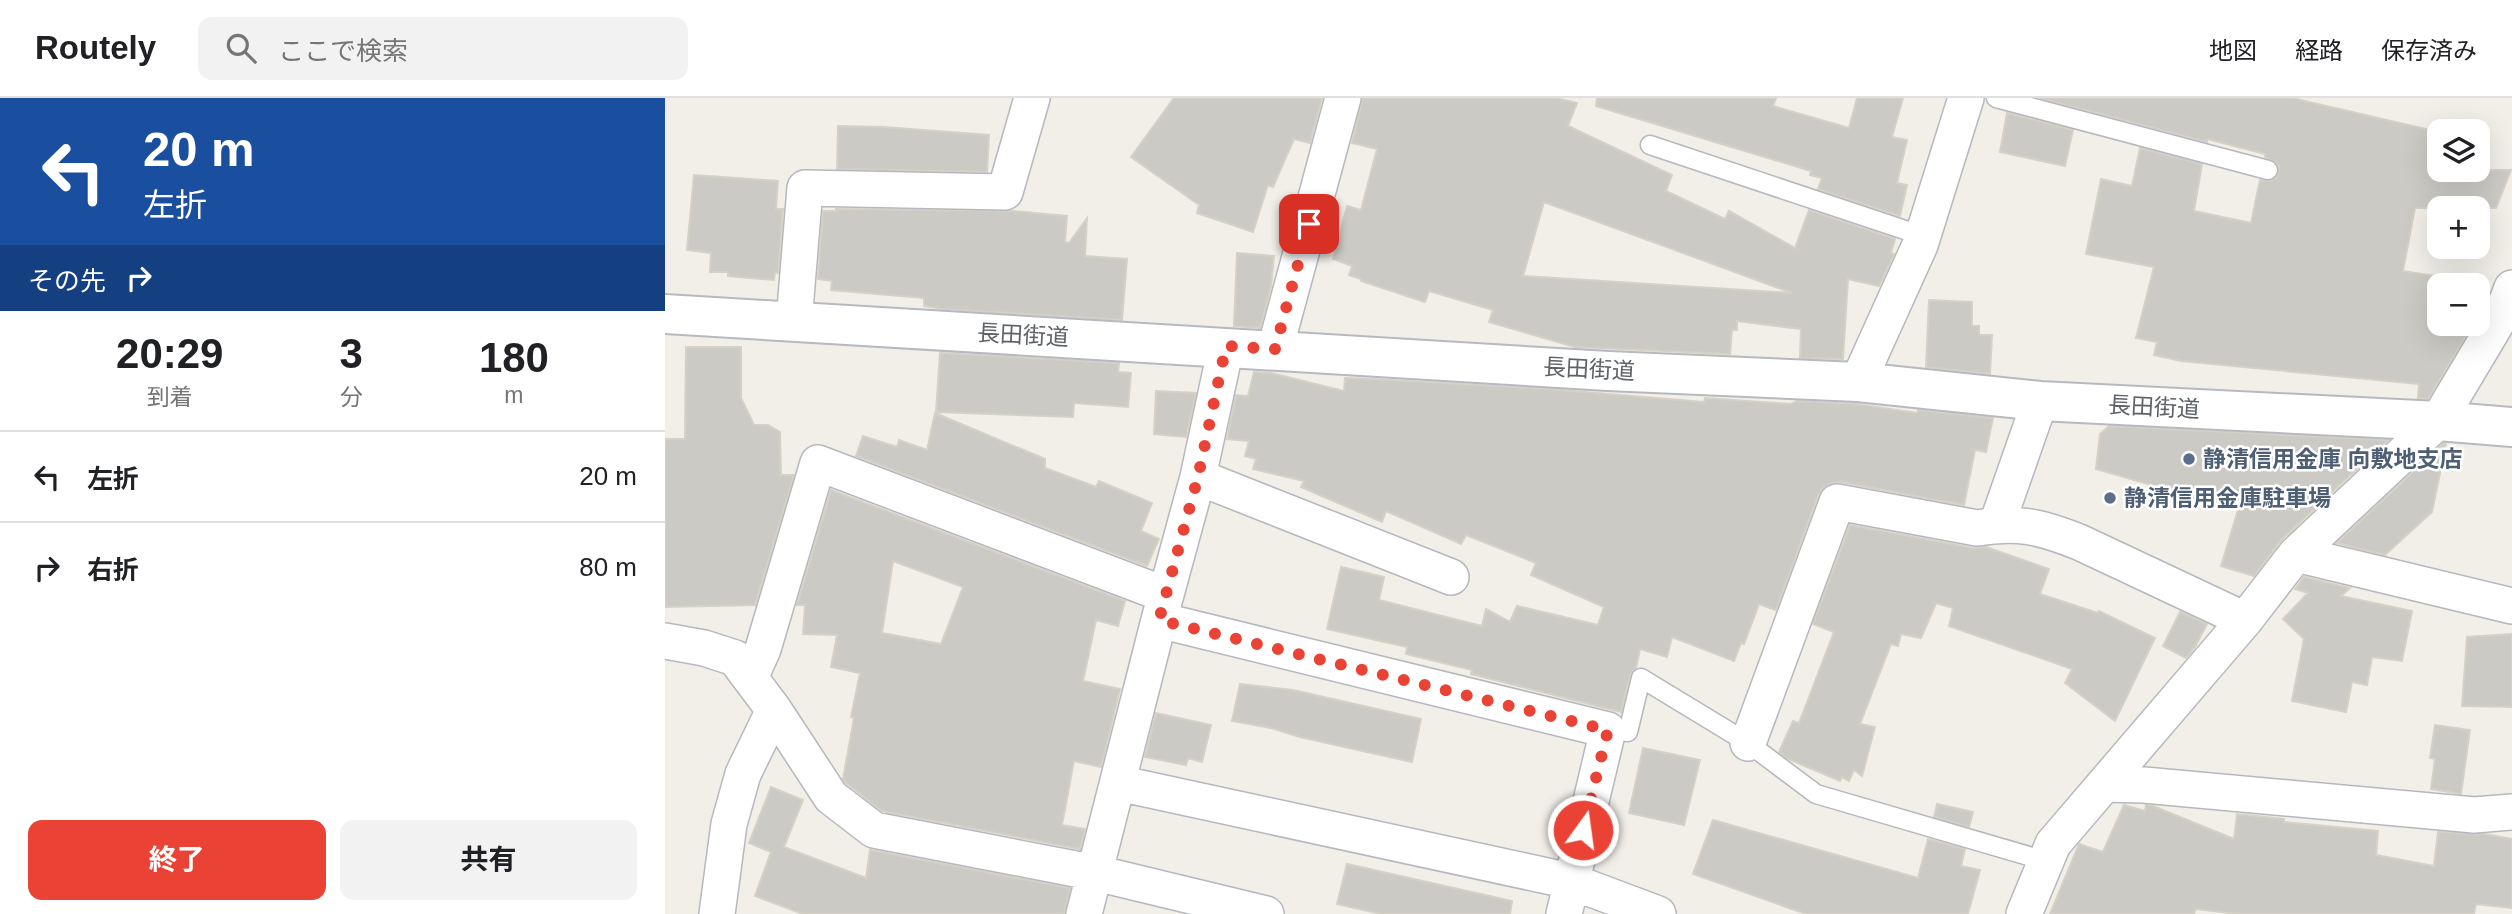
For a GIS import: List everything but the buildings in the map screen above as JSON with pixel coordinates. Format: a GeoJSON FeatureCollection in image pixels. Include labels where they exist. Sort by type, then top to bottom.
{"type":"FeatureCollection","features":[{"type":"Feature","properties":{"kind":"main road","name":"長田街道"},"geometry":{"type":"LineString","coordinates":[[665,314],[1608,371],[1858,382],[2040,401],[2512,427]]}},
{"type":"Feature","properties":{"kind":"street"},"geometry":{"type":"LineString","coordinates":[[794,321],[805,188],[1005,192],[1033,98]]}},
{"type":"Feature","properties":{"kind":"street"},"geometry":{"type":"LineString","coordinates":[[1275,349],[1343,98]]}},
{"type":"Feature","properties":{"kind":"street"},"geometry":{"type":"LineString","coordinates":[[1858,382],[1923,236],[1966,98]]}},
{"type":"Feature","properties":{"kind":"street"},"geometry":{"type":"LineString","coordinates":[[2024,914],[2053,844],[2245,620],[2296,554],[2438,421],[2502,314],[2512,288]]}},
{"type":"Feature","properties":{"kind":"street"},"geometry":{"type":"LineString","coordinates":[[1084,914],[1198,477],[1226,346]]}},
{"type":"Feature","properties":{"kind":"street"},"geometry":{"type":"LineString","coordinates":[[1997,524],[2040,401]]}},
{"type":"Feature","properties":{"kind":"street"},"geometry":{"type":"LineString","coordinates":[[750,678],[763,649],[818,463],[1163,607],[1608,730],[1567,897]]}},
{"type":"Feature","properties":{"kind":"street"},"geometry":{"type":"LineString","coordinates":[[1198,477],[1451,577]]}},
{"type":"Feature","properties":{"kind":"street"},"geometry":{"type":"LineString","coordinates":[[1748,743],[1837,502],[1977,527],[2023,524],[2079,542],[2245,620]]}},
{"type":"Feature","properties":{"kind":"street"},"geometry":{"type":"LineString","coordinates":[[2296,554],[2512,606]]}},
{"type":"Feature","properties":{"kind":"street"},"geometry":{"type":"LineString","coordinates":[[665,641],[703,648],[735,658],[774,710],[831,797],[874,830],[1096,873],[1266,914]]}},
{"type":"Feature","properties":{"kind":"street"},"geometry":{"type":"LineString","coordinates":[[717,914],[729,824],[743,774],[774,710]]}},
{"type":"Feature","properties":{"kind":"street"},"geometry":{"type":"LineString","coordinates":[[1118,783],[1567,897],[1658,914]]}},
{"type":"Feature","properties":{"kind":"street"},"geometry":{"type":"LineString","coordinates":[[2105,784],[2144,785],[2474,815],[2512,812]]}},
{"type":"Feature","properties":{"kind":"lane"},"geometry":{"type":"LineString","coordinates":[[1996,98],[2268,170]]}},
{"type":"Feature","properties":{"kind":"lane"},"geometry":{"type":"LineString","coordinates":[[1650,145],[1923,236]]}},
{"type":"Feature","properties":{"kind":"lane"},"geometry":{"type":"LineString","coordinates":[[1608,730],[1629,732],[1640,678],[1748,743],[1816,794],[2046,861]]}},
{"type":"Feature","properties":{"kind":"place","name":"静清信用金庫 向敷地支店"},"geometry":{"type":"Point","coordinates":[2189,459]}},
{"type":"Feature","properties":{"kind":"place","name":"静清信用金庫駐車場"},"geometry":{"type":"Point","coordinates":[2110,498]}},
{"type":"Feature","properties":{"kind":"route"},"geometry":{"type":"LineString","coordinates":[[1309,224],[1275,349],[1226,346],[1198,477],[1159,620],[1608,730],[1583,830]]}}]}
